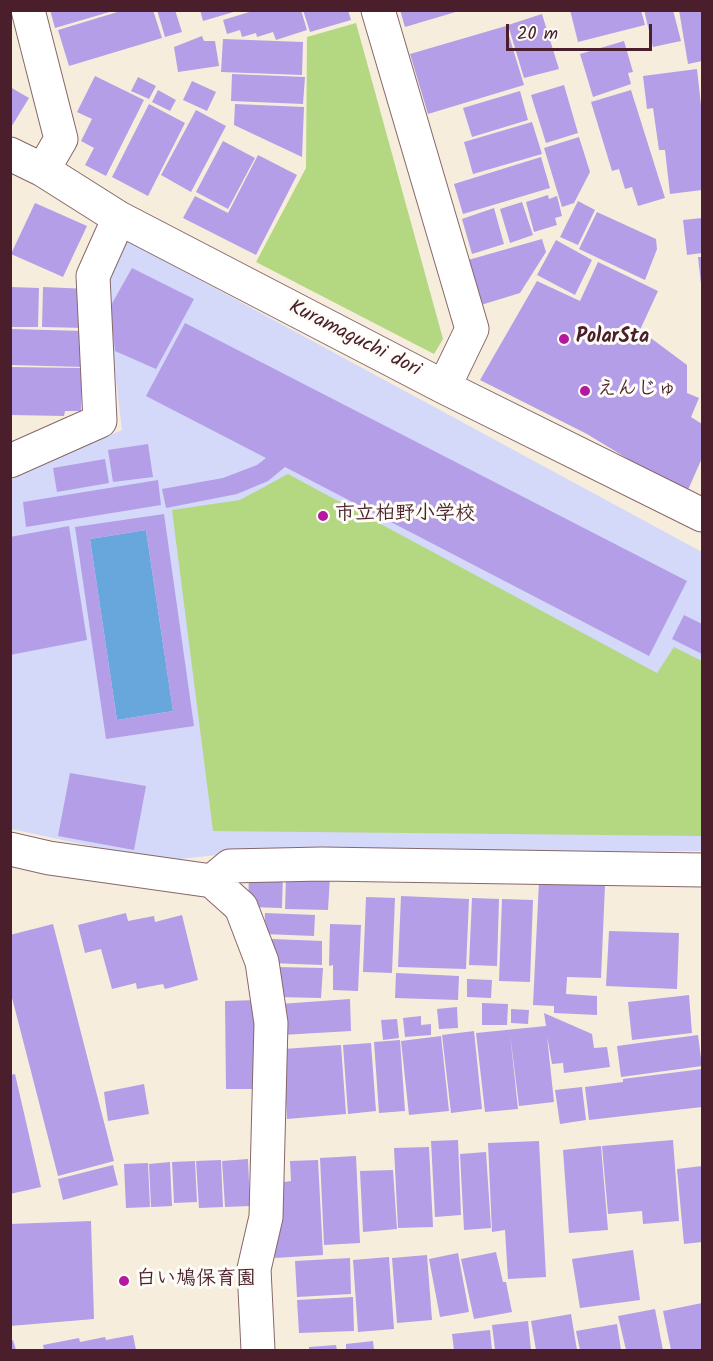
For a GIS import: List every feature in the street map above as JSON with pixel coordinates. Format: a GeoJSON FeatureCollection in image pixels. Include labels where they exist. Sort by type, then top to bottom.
{"type":"FeatureCollection","features":[{"type":"Feature","properties":{"kind":"street"},"geometry":{"type":"LineString","coordinates":[[28,10],[60,139],[43,170]]}},
{"type":"Feature","properties":{"kind":"street"},"geometry":{"type":"LineString","coordinates":[[378,10],[472,329],[444,387]]}},
{"type":"Feature","properties":{"kind":"street","name":"Kuramaguchi dori"},"geometry":{"type":"LineString","coordinates":[[10,154],[43,170],[119,218],[444,387],[702,515]]}},
{"type":"Feature","properties":{"kind":"street"},"geometry":{"type":"LineString","coordinates":[[10,461],[100,421],[93,276],[119,218]]}},
{"type":"Feature","properties":{"kind":"street"},"geometry":{"type":"LineString","coordinates":[[10,849],[49,858],[212,881],[241,907],[262,962],[271,1023],[266,1217],[254,1269],[258,1350]]}},
{"type":"Feature","properties":{"kind":"street"},"geometry":{"type":"LineString","coordinates":[[212,881],[230,866],[322,864],[702,870]]}},
{"type":"Feature","properties":{"kind":"shaded area","name":"市立柏野小学校"},"geometry":{"type":"Polygon","coordinates":[[[126,240],[702,552],[702,851],[217,855],[161,861],[11,829],[10,480],[122,430],[104,280],[126,240]]]}},
{"type":"Feature","properties":{"kind":"green space"},"geometry":{"type":"Polygon","coordinates":[[[356,23],[443,339],[434,354],[256,262],[306,168],[307,37],[356,23]]]}},
{"type":"Feature","properties":{"kind":"green space"},"geometry":{"type":"Polygon","coordinates":[[[288,474],[657,673],[674,647],[702,661],[702,836],[213,831],[172,510],[240,500],[288,474]]]}},
{"type":"Feature","properties":{"kind":"water"},"geometry":{"type":"Polygon","coordinates":[[[146,530],[173,711],[117,720],[90,539],[146,530]]]}},
{"type":"Feature","properties":{"kind":"building"},"geometry":{"type":"Polygon","coordinates":[[[50,10],[113,10],[113,11],[55,28],[50,10]]]}},
{"type":"Feature","properties":{"kind":"building"},"geometry":{"type":"Polygon","coordinates":[[[124,10],[153,10],[162,38],[69,66],[58,30],[124,10]]]}},
{"type":"Feature","properties":{"kind":"building"},"geometry":{"type":"Polygon","coordinates":[[[157,10],[175,10],[182,32],[165,37],[157,10]]]}},
{"type":"Feature","properties":{"kind":"building"},"geometry":{"type":"Polygon","coordinates":[[[200,10],[237,10],[237,11],[203,21],[200,10]]]}},
{"type":"Feature","properties":{"kind":"building"},"geometry":{"type":"Polygon","coordinates":[[[256,10],[301,10],[307,30],[276,40],[273,32],[257,37],[256,33],[242,37],[240,30],[227,34],[223,20],[256,10]]]}},
{"type":"Feature","properties":{"kind":"building"},"geometry":{"type":"Polygon","coordinates":[[[303,10],[348,10],[351,20],[310,32],[303,10]]]}},
{"type":"Feature","properties":{"kind":"building"},"geometry":{"type":"Polygon","coordinates":[[[400,10],[459,10],[459,11],[405,27],[400,10]]]}},
{"type":"Feature","properties":{"kind":"building"},"geometry":{"type":"Polygon","coordinates":[[[570,10],[641,10],[645,25],[578,42],[570,10]]]}},
{"type":"Feature","properties":{"kind":"building"},"geometry":{"type":"Polygon","coordinates":[[[644,10],[673,10],[681,41],[653,47],[644,10]]]}},
{"type":"Feature","properties":{"kind":"building"},"geometry":{"type":"Polygon","coordinates":[[[679,10],[702,10],[702,61],[688,64],[679,10]]]}},
{"type":"Feature","properties":{"kind":"building"},"geometry":{"type":"Polygon","coordinates":[[[542,14],[559,69],[524,78],[508,25],[542,14]]]}},
{"type":"Feature","properties":{"kind":"building"},"geometry":{"type":"Polygon","coordinates":[[[506,26],[524,85],[428,114],[410,54],[506,26]]]}},
{"type":"Feature","properties":{"kind":"building"},"geometry":{"type":"Polygon","coordinates":[[[202,36],[204,41],[215,41],[219,66],[178,72],[174,47],[202,36]]]}},
{"type":"Feature","properties":{"kind":"building"},"geometry":{"type":"Polygon","coordinates":[[[223,39],[303,42],[302,75],[221,72],[223,39]]]}},
{"type":"Feature","properties":{"kind":"building"},"geometry":{"type":"Polygon","coordinates":[[[624,41],[633,72],[628,73],[631,84],[593,97],[580,54],[624,41]]]}},
{"type":"Feature","properties":{"kind":"building"},"geometry":{"type":"Polygon","coordinates":[[[697,69],[702,114],[702,190],[670,194],[665,150],[659,150],[653,108],[647,109],[643,76],[697,69]]]}},
{"type":"Feature","properties":{"kind":"building"},"geometry":{"type":"Polygon","coordinates":[[[232,74],[305,77],[303,104],[231,101],[232,74]]]}},
{"type":"Feature","properties":{"kind":"building"},"geometry":{"type":"Polygon","coordinates":[[[95,76],[144,100],[106,176],[85,165],[94,148],[81,141],[92,119],[77,112],[95,76]]]}},
{"type":"Feature","properties":{"kind":"building"},"geometry":{"type":"Polygon","coordinates":[[[138,77],[156,86],[149,99],[131,91],[138,77]]]}},
{"type":"Feature","properties":{"kind":"building"},"geometry":{"type":"Polygon","coordinates":[[[192,81],[216,92],[207,111],[183,100],[192,81]]]}},
{"type":"Feature","properties":{"kind":"building"},"geometry":{"type":"Polygon","coordinates":[[[564,85],[578,133],[546,143],[531,95],[564,85]]]}},
{"type":"Feature","properties":{"kind":"building"},"geometry":{"type":"Polygon","coordinates":[[[10,87],[29,98],[10,129],[10,87]]]}},
{"type":"Feature","properties":{"kind":"building"},"geometry":{"type":"Polygon","coordinates":[[[158,90],[176,100],[170,111],[152,102],[158,90]]]}},
{"type":"Feature","properties":{"kind":"building"},"geometry":{"type":"Polygon","coordinates":[[[631,90],[665,198],[638,206],[632,187],[625,189],[619,169],[612,171],[591,102],[631,90]]]}},
{"type":"Feature","properties":{"kind":"building"},"geometry":{"type":"Polygon","coordinates":[[[520,91],[528,120],[472,137],[463,108],[520,91]]]}},
{"type":"Feature","properties":{"kind":"building"},"geometry":{"type":"Polygon","coordinates":[[[149,104],[185,123],[148,196],[112,177],[149,104]]]}},
{"type":"Feature","properties":{"kind":"building"},"geometry":{"type":"Polygon","coordinates":[[[235,104],[304,107],[302,157],[234,125],[235,104]]]}},
{"type":"Feature","properties":{"kind":"building"},"geometry":{"type":"Polygon","coordinates":[[[196,110],[226,126],[191,192],[161,175],[196,110]]]}},
{"type":"Feature","properties":{"kind":"building"},"geometry":{"type":"Polygon","coordinates":[[[532,122],[542,154],[473,174],[464,142],[532,122]]]}},
{"type":"Feature","properties":{"kind":"building"},"geometry":{"type":"Polygon","coordinates":[[[579,137],[590,172],[574,203],[562,207],[544,148],[579,137]]]}},
{"type":"Feature","properties":{"kind":"building"},"geometry":{"type":"Polygon","coordinates":[[[223,141],[255,158],[228,209],[196,192],[223,141]]]}},
{"type":"Feature","properties":{"kind":"building"},"geometry":{"type":"Polygon","coordinates":[[[258,155],[297,175],[256,255],[183,218],[195,196],[228,213],[258,155]]]}},
{"type":"Feature","properties":{"kind":"building"},"geometry":{"type":"Polygon","coordinates":[[[541,157],[550,188],[463,214],[454,184],[541,157]]]}},
{"type":"Feature","properties":{"kind":"building"},"geometry":{"type":"Polygon","coordinates":[[[548,195],[549,199],[557,196],[562,216],[555,218],[557,225],[534,232],[526,202],[548,195]]]}},
{"type":"Feature","properties":{"kind":"building"},"geometry":{"type":"Polygon","coordinates":[[[578,201],[595,210],[578,245],[560,237],[578,201]]]}},
{"type":"Feature","properties":{"kind":"building"},"geometry":{"type":"Polygon","coordinates":[[[522,202],[533,235],[510,243],[500,209],[522,202]]]}},
{"type":"Feature","properties":{"kind":"building"},"geometry":{"type":"Polygon","coordinates":[[[35,203],[87,226],[63,277],[11,254],[35,203]]]}},
{"type":"Feature","properties":{"kind":"building"},"geometry":{"type":"Polygon","coordinates":[[[494,208],[504,244],[472,254],[462,219],[494,208]]]}},
{"type":"Feature","properties":{"kind":"building"},"geometry":{"type":"Polygon","coordinates":[[[597,212],[656,239],[657,249],[645,280],[579,249],[597,212]]]}},
{"type":"Feature","properties":{"kind":"building"},"geometry":{"type":"Polygon","coordinates":[[[702,218],[702,253],[687,255],[683,220],[702,218]]]}},
{"type":"Feature","properties":{"kind":"building"},"geometry":{"type":"Polygon","coordinates":[[[542,239],[546,252],[520,293],[481,305],[468,260],[542,239]]]}},
{"type":"Feature","properties":{"kind":"building"},"geometry":{"type":"Polygon","coordinates":[[[556,240],[592,260],[575,295],[537,275],[556,240]]]}},
{"type":"Feature","properties":{"kind":"building"},"geometry":{"type":"Polygon","coordinates":[[[698,257],[702,257],[701,284],[698,257]]]}},
{"type":"Feature","properties":{"kind":"building"},"geometry":{"type":"Polygon","coordinates":[[[598,262],[658,291],[640,330],[687,365],[687,393],[699,398],[691,417],[702,424],[702,458],[688,490],[646,470],[587,434],[480,380],[537,281],[580,301],[598,262]]]}},
{"type":"Feature","properties":{"kind":"building"},"geometry":{"type":"Polygon","coordinates":[[[132,268],[194,299],[156,369],[115,351],[110,307],[132,268]]]}},
{"type":"Feature","properties":{"kind":"building"},"geometry":{"type":"Polygon","coordinates":[[[10,287],[39,288],[38,327],[10,327],[10,287]]]}},
{"type":"Feature","properties":{"kind":"building"},"geometry":{"type":"Polygon","coordinates":[[[43,287],[88,289],[86,328],[42,327],[43,287]]]}},
{"type":"Feature","properties":{"kind":"building"},"geometry":{"type":"Polygon","coordinates":[[[185,323],[687,581],[649,656],[285,467],[268,481],[237,494],[166,508],[162,489],[223,478],[257,465],[266,458],[146,396],[185,323]]]}},
{"type":"Feature","properties":{"kind":"building"},"geometry":{"type":"Polygon","coordinates":[[[10,329],[85,331],[84,367],[10,365],[10,329]]]}},
{"type":"Feature","properties":{"kind":"building"},"geometry":{"type":"Polygon","coordinates":[[[10,367],[82,368],[81,411],[65,411],[64,416],[10,415],[10,367]]]}},
{"type":"Feature","properties":{"kind":"building"},"geometry":{"type":"Polygon","coordinates":[[[148,444],[153,477],[113,482],[108,450],[148,444]]]}},
{"type":"Feature","properties":{"kind":"building"},"geometry":{"type":"Polygon","coordinates":[[[105,459],[109,483],[57,492],[53,468],[105,459]]]}},
{"type":"Feature","properties":{"kind":"building"},"geometry":{"type":"Polygon","coordinates":[[[158,480],[161,505],[26,527],[23,502],[158,480]]]}},
{"type":"Feature","properties":{"kind":"building"},"geometry":{"type":"Polygon","coordinates":[[[164,514],[194,726],[106,739],[75,527],[164,514]],[[146,530],[90,539],[117,720],[173,711],[146,530]]]}},
{"type":"Feature","properties":{"kind":"building"},"geometry":{"type":"Polygon","coordinates":[[[69,526],[87,640],[10,655],[10,537],[69,526]]]}},
{"type":"Feature","properties":{"kind":"building"},"geometry":{"type":"Polygon","coordinates":[[[684,615],[702,624],[702,654],[672,639],[684,615]]]}},
{"type":"Feature","properties":{"kind":"building"},"geometry":{"type":"Polygon","coordinates":[[[70,773],[146,786],[134,850],[58,836],[70,773]]]}},
{"type":"Feature","properties":{"kind":"building"},"geometry":{"type":"Polygon","coordinates":[[[249,873],[283,874],[282,908],[248,907],[249,873]]]}},
{"type":"Feature","properties":{"kind":"building"},"geometry":{"type":"Polygon","coordinates":[[[286,876],[330,877],[328,910],[285,909],[286,876]]]}},
{"type":"Feature","properties":{"kind":"building"},"geometry":{"type":"Polygon","coordinates":[[[539,881],[605,885],[601,978],[567,977],[566,994],[597,996],[597,1015],[554,1013],[554,1006],[533,1005],[539,881]]]}},
{"type":"Feature","properties":{"kind":"building"},"geometry":{"type":"Polygon","coordinates":[[[401,896],[469,899],[466,969],[398,967],[401,896]]]}},
{"type":"Feature","properties":{"kind":"building"},"geometry":{"type":"Polygon","coordinates":[[[366,897],[395,898],[392,973],[363,972],[366,897]]]}},
{"type":"Feature","properties":{"kind":"building"},"geometry":{"type":"Polygon","coordinates":[[[472,898],[499,899],[497,966],[469,965],[472,898]]]}},
{"type":"Feature","properties":{"kind":"building"},"geometry":{"type":"Polygon","coordinates":[[[502,899],[533,900],[530,982],[499,981],[502,899]]]}},
{"type":"Feature","properties":{"kind":"building"},"geometry":{"type":"Polygon","coordinates":[[[126,913],[128,921],[154,916],[155,922],[182,915],[198,980],[165,989],[163,984],[137,989],[136,983],[112,989],[101,949],[85,953],[78,925],[126,913]]]}},
{"type":"Feature","properties":{"kind":"building"},"geometry":{"type":"Polygon","coordinates":[[[265,913],[315,915],[314,936],[264,934],[265,913]]]}},
{"type":"Feature","properties":{"kind":"building"},"geometry":{"type":"Polygon","coordinates":[[[53,924],[114,1161],[58,1176],[10,990],[10,935],[53,924]]]}},
{"type":"Feature","properties":{"kind":"building"},"geometry":{"type":"Polygon","coordinates":[[[330,924],[361,925],[358,991],[333,990],[333,965],[329,966],[330,924]]]}},
{"type":"Feature","properties":{"kind":"building"},"geometry":{"type":"Polygon","coordinates":[[[609,931],[679,933],[677,989],[606,986],[609,931]]]}},
{"type":"Feature","properties":{"kind":"building"},"geometry":{"type":"Polygon","coordinates":[[[272,939],[322,941],[322,965],[270,963],[272,939]]]}},
{"type":"Feature","properties":{"kind":"building"},"geometry":{"type":"Polygon","coordinates":[[[277,967],[323,968],[321,998],[276,997],[277,967]]]}},
{"type":"Feature","properties":{"kind":"building"},"geometry":{"type":"Polygon","coordinates":[[[396,973],[459,976],[458,1000],[395,998],[396,973]]]}},
{"type":"Feature","properties":{"kind":"building"},"geometry":{"type":"Polygon","coordinates":[[[467,979],[492,980],[491,998],[467,997],[467,979]]]}},
{"type":"Feature","properties":{"kind":"building"},"geometry":{"type":"Polygon","coordinates":[[[689,995],[692,1033],[632,1040],[628,1002],[689,995]]]}},
{"type":"Feature","properties":{"kind":"building"},"geometry":{"type":"Polygon","coordinates":[[[350,999],[351,1031],[282,1035],[280,1004],[350,999]]]}},
{"type":"Feature","properties":{"kind":"building"},"geometry":{"type":"Polygon","coordinates":[[[258,1000],[259,1089],[226,1089],[225,1001],[258,1000]]]}},
{"type":"Feature","properties":{"kind":"building"},"geometry":{"type":"Polygon","coordinates":[[[482,1003],[508,1004],[507,1025],[482,1025],[482,1003]]]}},
{"type":"Feature","properties":{"kind":"building"},"geometry":{"type":"Polygon","coordinates":[[[457,1007],[458,1028],[439,1029],[437,1009],[457,1007]]]}},
{"type":"Feature","properties":{"kind":"building"},"geometry":{"type":"Polygon","coordinates":[[[511,1009],[529,1010],[528,1024],[511,1023],[511,1009]]]}},
{"type":"Feature","properties":{"kind":"building"},"geometry":{"type":"Polygon","coordinates":[[[544,1013],[592,1034],[594,1048],[607,1047],[610,1067],[564,1073],[563,1063],[552,1064],[547,1036],[554,1102],[519,1106],[510,1034],[518,1109],[485,1112],[476,1033],[546,1026],[544,1013]]]}},
{"type":"Feature","properties":{"kind":"building"},"geometry":{"type":"Polygon","coordinates":[[[421,1016],[421,1025],[431,1024],[431,1035],[405,1037],[403,1018],[421,1016]]]}},
{"type":"Feature","properties":{"kind":"building"},"geometry":{"type":"Polygon","coordinates":[[[397,1019],[399,1038],[383,1040],[381,1020],[397,1019]]]}},
{"type":"Feature","properties":{"kind":"building"},"geometry":{"type":"Polygon","coordinates":[[[474,1031],[482,1109],[451,1113],[442,1035],[474,1031]]]}},
{"type":"Feature","properties":{"kind":"building"},"geometry":{"type":"Polygon","coordinates":[[[698,1035],[702,1066],[621,1077],[617,1046],[698,1035]]]}},
{"type":"Feature","properties":{"kind":"building"},"geometry":{"type":"Polygon","coordinates":[[[441,1036],[449,1111],[409,1115],[401,1041],[441,1036]]]}},
{"type":"Feature","properties":{"kind":"building"},"geometry":{"type":"Polygon","coordinates":[[[400,1040],[405,1111],[379,1113],[374,1042],[400,1040]]]}},
{"type":"Feature","properties":{"kind":"building"},"geometry":{"type":"Polygon","coordinates":[[[371,1043],[376,1111],[348,1114],[343,1045],[371,1043]]]}},
{"type":"Feature","properties":{"kind":"building"},"geometry":{"type":"Polygon","coordinates":[[[341,1045],[346,1114],[287,1119],[283,1049],[341,1045]]]}},
{"type":"Feature","properties":{"kind":"building"},"geometry":{"type":"Polygon","coordinates":[[[702,1069],[702,1107],[589,1120],[585,1087],[623,1082],[623,1079],[702,1069]]]}},
{"type":"Feature","properties":{"kind":"building"},"geometry":{"type":"Polygon","coordinates":[[[15,1074],[41,1187],[10,1194],[10,1075],[15,1074]]]}},
{"type":"Feature","properties":{"kind":"building"},"geometry":{"type":"Polygon","coordinates":[[[144,1084],[149,1114],[108,1121],[104,1092],[144,1084]]]}},
{"type":"Feature","properties":{"kind":"building"},"geometry":{"type":"Polygon","coordinates":[[[582,1087],[586,1120],[560,1124],[555,1090],[582,1087]]]}},
{"type":"Feature","properties":{"kind":"building"},"geometry":{"type":"Polygon","coordinates":[[[458,1140],[461,1215],[435,1217],[431,1141],[458,1140]]]}},
{"type":"Feature","properties":{"kind":"building"},"geometry":{"type":"Polygon","coordinates":[[[673,1140],[679,1221],[643,1224],[642,1211],[608,1214],[602,1146],[673,1140]]]}},
{"type":"Feature","properties":{"kind":"building"},"geometry":{"type":"Polygon","coordinates":[[[539,1141],[546,1277],[508,1279],[505,1230],[492,1232],[488,1143],[539,1141]]]}},
{"type":"Feature","properties":{"kind":"building"},"geometry":{"type":"Polygon","coordinates":[[[601,1146],[608,1230],[569,1233],[563,1150],[601,1146]]]}},
{"type":"Feature","properties":{"kind":"building"},"geometry":{"type":"Polygon","coordinates":[[[429,1147],[433,1227],[398,1228],[394,1148],[429,1147]]]}},
{"type":"Feature","properties":{"kind":"building"},"geometry":{"type":"Polygon","coordinates":[[[486,1152],[491,1228],[464,1230],[460,1154],[486,1152]]]}},
{"type":"Feature","properties":{"kind":"building"},"geometry":{"type":"Polygon","coordinates":[[[356,1156],[360,1243],[324,1245],[320,1158],[356,1156]]]}},
{"type":"Feature","properties":{"kind":"building"},"geometry":{"type":"Polygon","coordinates":[[[248,1159],[250,1206],[225,1207],[222,1161],[248,1159]]]}},
{"type":"Feature","properties":{"kind":"building"},"geometry":{"type":"Polygon","coordinates":[[[221,1160],[223,1207],[199,1208],[196,1161],[221,1160]]]}},
{"type":"Feature","properties":{"kind":"building"},"geometry":{"type":"Polygon","coordinates":[[[318,1160],[323,1255],[275,1258],[273,1232],[280,1232],[278,1183],[291,1181],[290,1161],[318,1160]]]}},
{"type":"Feature","properties":{"kind":"building"},"geometry":{"type":"Polygon","coordinates":[[[195,1161],[197,1202],[174,1203],[172,1162],[195,1161]]]}},
{"type":"Feature","properties":{"kind":"building"},"geometry":{"type":"Polygon","coordinates":[[[170,1162],[172,1206],[151,1207],[149,1164],[170,1162]]]}},
{"type":"Feature","properties":{"kind":"building"},"geometry":{"type":"Polygon","coordinates":[[[148,1163],[150,1207],[126,1208],[124,1164],[148,1163]]]}},
{"type":"Feature","properties":{"kind":"building"},"geometry":{"type":"Polygon","coordinates":[[[113,1165],[118,1185],[63,1200],[58,1179],[113,1165]]]}},
{"type":"Feature","properties":{"kind":"building"},"geometry":{"type":"Polygon","coordinates":[[[702,1166],[702,1242],[684,1244],[677,1169],[702,1166]]]}},
{"type":"Feature","properties":{"kind":"building"},"geometry":{"type":"Polygon","coordinates":[[[393,1170],[397,1229],[363,1232],[360,1171],[393,1170]]]}},
{"type":"Feature","properties":{"kind":"building"},"geometry":{"type":"Polygon","coordinates":[[[91,1221],[94,1319],[10,1326],[10,1224],[91,1221]]]}},
{"type":"Feature","properties":{"kind":"building"},"geometry":{"type":"Polygon","coordinates":[[[633,1250],[640,1300],[580,1308],[572,1259],[633,1250]]]}},
{"type":"Feature","properties":{"kind":"building"},"geometry":{"type":"Polygon","coordinates":[[[496,1252],[503,1282],[506,1282],[512,1312],[474,1319],[461,1259],[496,1252]]]}},
{"type":"Feature","properties":{"kind":"building"},"geometry":{"type":"Polygon","coordinates":[[[458,1253],[469,1312],[440,1317],[429,1259],[458,1253]]]}},
{"type":"Feature","properties":{"kind":"building"},"geometry":{"type":"Polygon","coordinates":[[[427,1255],[432,1320],[397,1323],[392,1258],[427,1255]]]}},
{"type":"Feature","properties":{"kind":"building"},"geometry":{"type":"Polygon","coordinates":[[[389,1257],[394,1329],[358,1332],[353,1260],[389,1257]]]}},
{"type":"Feature","properties":{"kind":"building"},"geometry":{"type":"Polygon","coordinates":[[[350,1258],[351,1294],[297,1297],[295,1261],[350,1258]]]}},
{"type":"Feature","properties":{"kind":"building"},"geometry":{"type":"Polygon","coordinates":[[[353,1297],[354,1331],[299,1333],[297,1300],[353,1297]]]}},
{"type":"Feature","properties":{"kind":"building"},"geometry":{"type":"Polygon","coordinates":[[[702,1303],[702,1350],[671,1350],[663,1311],[702,1303]]]}},
{"type":"Feature","properties":{"kind":"building"},"geometry":{"type":"Polygon","coordinates":[[[655,1309],[663,1350],[626,1350],[618,1316],[655,1309]]]}},
{"type":"Feature","properties":{"kind":"building"},"geometry":{"type":"Polygon","coordinates":[[[571,1314],[577,1350],[536,1350],[531,1321],[571,1314]]]}},
{"type":"Feature","properties":{"kind":"building"},"geometry":{"type":"Polygon","coordinates":[[[528,1321],[531,1350],[495,1350],[492,1325],[528,1321]]]}},
{"type":"Feature","properties":{"kind":"building"},"geometry":{"type":"Polygon","coordinates":[[[617,1324],[621,1350],[580,1350],[576,1331],[617,1324]]]}},
{"type":"Feature","properties":{"kind":"building"},"geometry":{"type":"Polygon","coordinates":[[[490,1330],[492,1350],[454,1350],[452,1334],[490,1330]]]}},
{"type":"Feature","properties":{"kind":"building"},"geometry":{"type":"Polygon","coordinates":[[[133,1335],[136,1350],[44,1350],[43,1345],[79,1338],[80,1342],[133,1335]]]}},
{"type":"Feature","properties":{"kind":"building"},"geometry":{"type":"Polygon","coordinates":[[[13,1340],[16,1350],[10,1350],[10,1341],[13,1340]]]}},
{"type":"Feature","properties":{"kind":"building"},"geometry":{"type":"Polygon","coordinates":[[[373,1341],[374,1350],[346,1350],[346,1344],[373,1341]]]}},
{"type":"Feature","properties":{"kind":"building"},"geometry":{"type":"Polygon","coordinates":[[[336,1345],[337,1350],[309,1350],[309,1347],[336,1345]]]}},
{"type":"Feature","properties":{"kind":"place","name":"PolarSta"},"geometry":{"type":"Point","coordinates":[564,339]}},
{"type":"Feature","properties":{"kind":"place","name":"えんじゅ"},"geometry":{"type":"Point","coordinates":[585,391]}},
{"type":"Feature","properties":{"kind":"place","name":"市立柏野小学校"},"geometry":{"type":"Point","coordinates":[323,516]}},
{"type":"Feature","properties":{"kind":"place","name":"白い鳩保育園"},"geometry":{"type":"Point","coordinates":[124,1281]}}]}
